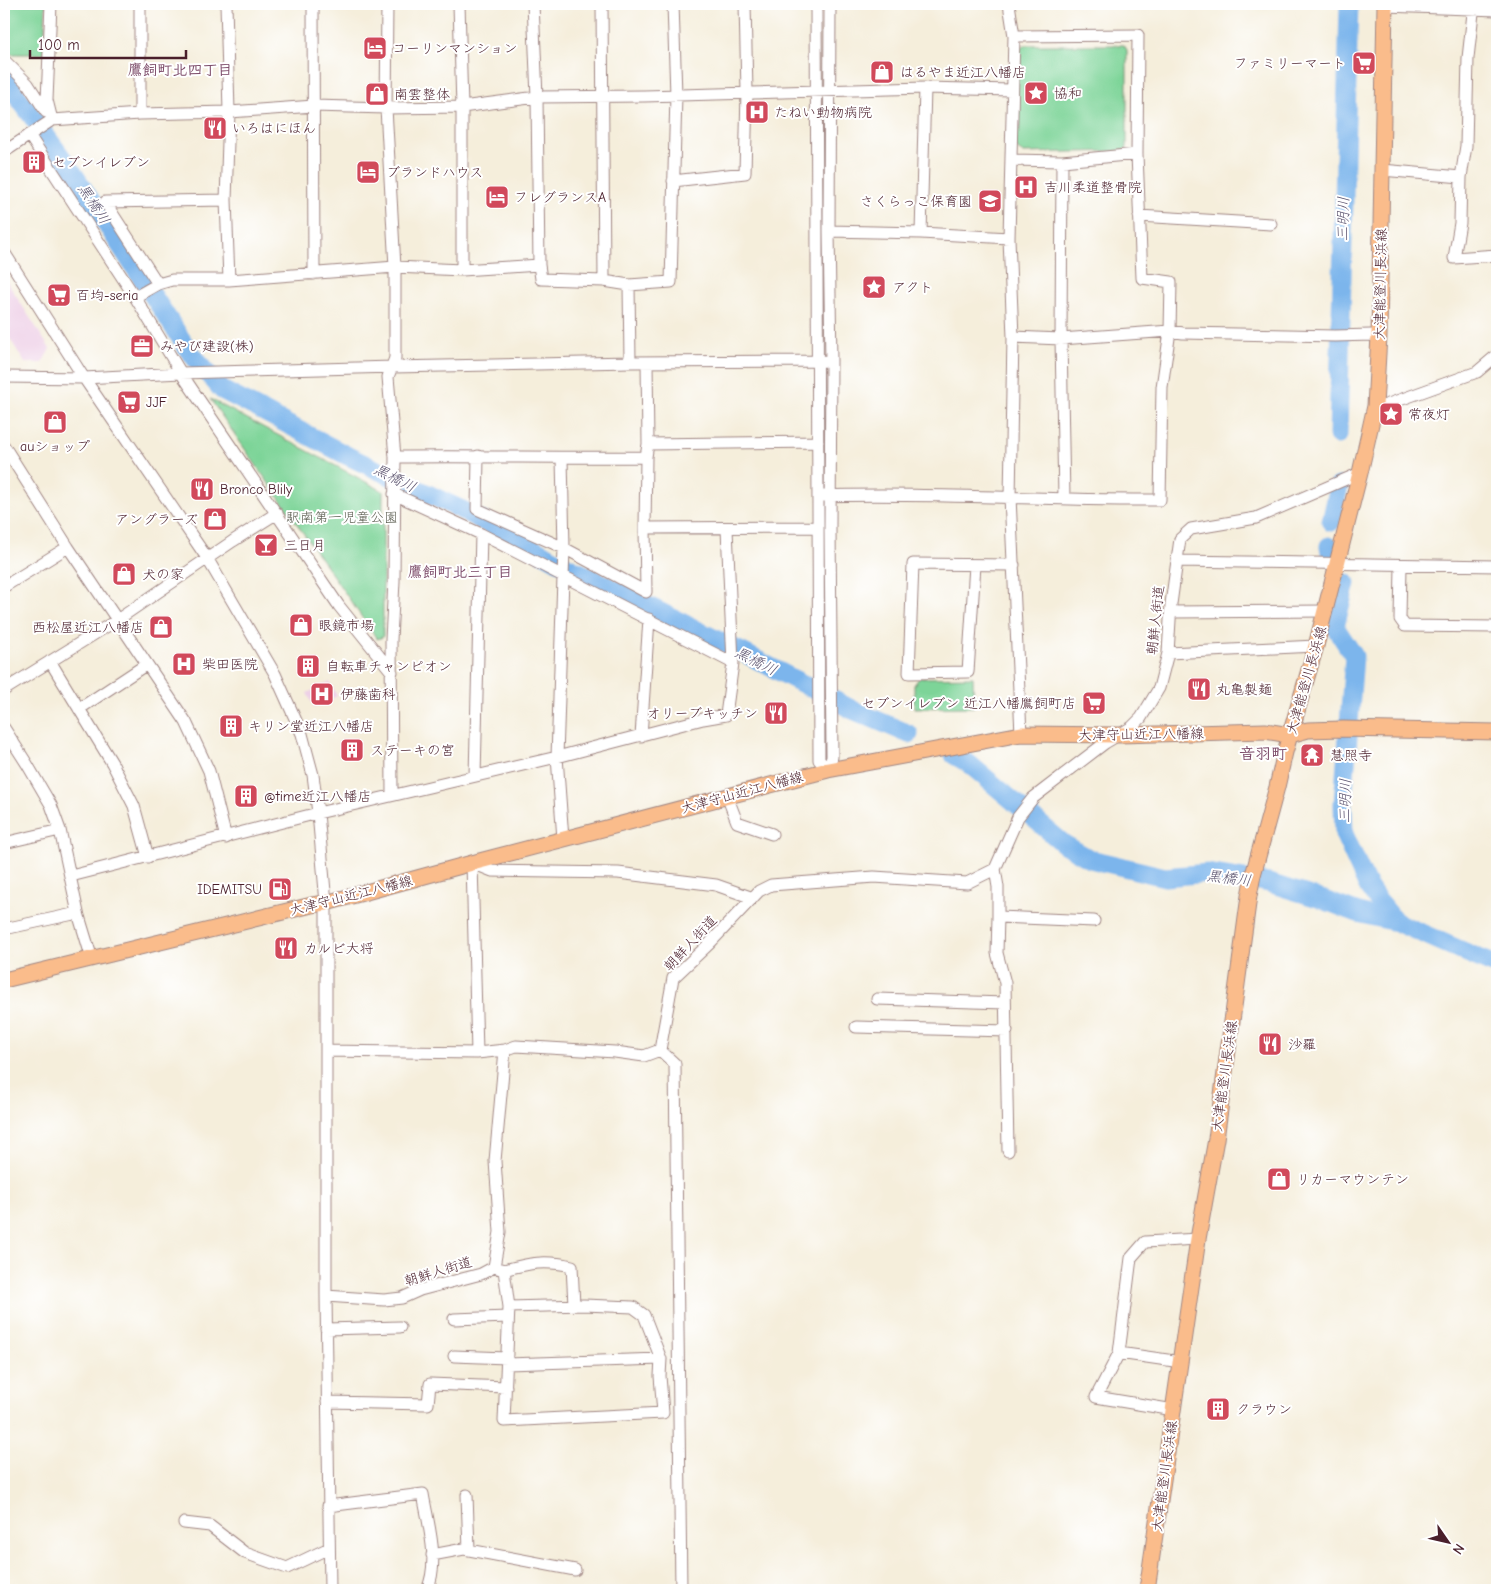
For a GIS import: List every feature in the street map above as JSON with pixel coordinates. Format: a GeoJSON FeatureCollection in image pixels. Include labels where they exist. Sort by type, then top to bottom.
{"type":"FeatureCollection","features":[{"type":"Feature","properties":{"kind":"main road","name":"大津能登川長浜線"},"geometry":{"type":"LineString","coordinates":[[1147,1590],[1198,1239],[1216,1139],[1253,875],[1316,646],[1375,406],[1379,336],[1385,5]]}},
{"type":"Feature","properties":{"kind":"main road","name":"大津守山近江八幡線"},"geometry":{"type":"LineString","coordinates":[[4,980],[326,903],[828,770],[1021,734],[1120,735],[1265,731],[1290,735],[1308,730],[1343,729],[1497,732]]}},
{"type":"Feature","properties":{"kind":"street"},"geometry":{"type":"LineString","coordinates":[[51,4],[47,100],[52,120]]}},
{"type":"Feature","properties":{"kind":"street"},"geometry":{"type":"LineString","coordinates":[[140,4],[140,114]]}},
{"type":"Feature","properties":{"kind":"street"},"geometry":{"type":"LineString","coordinates":[[226,4],[229,112],[226,200],[229,280]]}},
{"type":"Feature","properties":{"kind":"street"},"geometry":{"type":"LineString","coordinates":[[313,4],[314,274]]}},
{"type":"Feature","properties":{"kind":"street"},"geometry":{"type":"LineString","coordinates":[[387,4],[386,108],[395,267],[395,358],[388,378],[395,457],[394,581],[391,640],[392,796]]}},
{"type":"Feature","properties":{"kind":"street"},"geometry":{"type":"LineString","coordinates":[[460,4],[462,270]]}},
{"type":"Feature","properties":{"kind":"street"},"geometry":{"type":"LineString","coordinates":[[533,4],[537,98],[539,265],[541,279],[604,281],[629,286],[670,282],[676,95],[672,4]]}},
{"type":"Feature","properties":{"kind":"street"},"geometry":{"type":"LineString","coordinates":[[602,4],[604,281]]}},
{"type":"Feature","properties":{"kind":"street"},"geometry":{"type":"LineString","coordinates":[[673,181],[745,173],[747,92],[745,4]]}},
{"type":"Feature","properties":{"kind":"street"},"geometry":{"type":"LineString","coordinates":[[816,4],[819,708],[820,760],[828,770]]}},
{"type":"Feature","properties":{"kind":"street"},"geometry":{"type":"LineString","coordinates":[[828,770],[832,757],[831,362],[828,231],[830,4]]}},
{"type":"Feature","properties":{"kind":"street"},"geometry":{"type":"LineString","coordinates":[[1009,4],[1014,36],[1009,238],[1013,337],[1010,497],[1021,734]]}},
{"type":"Feature","properties":{"kind":"street"},"geometry":{"type":"LineString","coordinates":[[1385,5],[1474,7],[1497,10]]}},
{"type":"Feature","properties":{"kind":"street"},"geometry":{"type":"LineString","coordinates":[[1474,7],[1468,58],[1466,146],[1461,177],[1460,223],[1454,258],[1497,255]]}},
{"type":"Feature","properties":{"kind":"street"},"geometry":{"type":"LineString","coordinates":[[818,496],[1160,500],[1162,387],[1170,331],[1171,282],[1142,278],[1137,154],[1138,36],[1014,36]]}},
{"type":"Feature","properties":{"kind":"street"},"geometry":{"type":"LineString","coordinates":[[4,60],[28,84],[52,120]]}},
{"type":"Feature","properties":{"kind":"street"},"geometry":{"type":"LineString","coordinates":[[921,233],[925,88]]}},
{"type":"Feature","properties":{"kind":"street"},"geometry":{"type":"LineString","coordinates":[[4,152],[52,120],[140,114],[229,112],[314,106],[386,108],[462,107],[537,98],[816,90],[925,88],[1012,90]]}},
{"type":"Feature","properties":{"kind":"street"},"geometry":{"type":"LineString","coordinates":[[29,135],[135,297],[181,373],[339,606],[392,672]]}},
{"type":"Feature","properties":{"kind":"street"},"geometry":{"type":"LineString","coordinates":[[1011,160],[1062,160],[1137,154]]}},
{"type":"Feature","properties":{"kind":"street"},"geometry":{"type":"LineString","coordinates":[[1062,160],[1061,339],[1064,498]]}},
{"type":"Feature","properties":{"kind":"street"},"geometry":{"type":"LineString","coordinates":[[1382,170],[1461,177]]}},
{"type":"Feature","properties":{"kind":"street"},"geometry":{"type":"LineString","coordinates":[[158,284],[105,202],[226,200]]}},
{"type":"Feature","properties":{"kind":"street"},"geometry":{"type":"LineString","coordinates":[[1139,216],[1271,224]]}},
{"type":"Feature","properties":{"kind":"street"},"geometry":{"type":"LineString","coordinates":[[828,231],[921,233],[1009,238]]}},
{"type":"Feature","properties":{"kind":"street"},"geometry":{"type":"LineString","coordinates":[[4,252],[84,378],[207,558],[274,674],[302,734],[313,775],[326,903],[326,1329],[330,1590]]}},
{"type":"Feature","properties":{"kind":"street"},"geometry":{"type":"LineString","coordinates":[[135,297],[158,284],[172,280],[229,280],[395,267],[462,270],[539,265]]}},
{"type":"Feature","properties":{"kind":"street"},"geometry":{"type":"LineString","coordinates":[[629,286],[630,362]]}},
{"type":"Feature","properties":{"kind":"street"},"geometry":{"type":"LineString","coordinates":[[1013,337],[1061,339],[1170,331],[1183,333],[1379,336]]}},
{"type":"Feature","properties":{"kind":"street"},"geometry":{"type":"LineString","coordinates":[[1375,406],[1383,406],[1477,372],[1497,355]]}},
{"type":"Feature","properties":{"kind":"street"},"geometry":{"type":"LineString","coordinates":[[4,377],[84,378],[181,373],[630,362],[831,362]]}},
{"type":"Feature","properties":{"kind":"street"},"geometry":{"type":"LineString","coordinates":[[478,456],[477,509],[564,548],[646,592],[647,362]]}},
{"type":"Feature","properties":{"kind":"street"},"geometry":{"type":"LineString","coordinates":[[648,444],[818,442]]}},
{"type":"Feature","properties":{"kind":"street"},"geometry":{"type":"LineString","coordinates":[[5,449],[68,547],[186,722],[209,771],[226,838]]}},
{"type":"Feature","properties":{"kind":"street"},"geometry":{"type":"LineString","coordinates":[[395,457],[646,457]]}},
{"type":"Feature","properties":{"kind":"street"},"geometry":{"type":"LineString","coordinates":[[562,458],[564,548],[557,757],[563,839]]}},
{"type":"Feature","properties":{"kind":"street","name":"朝鮮人街道"},"geometry":{"type":"LineString","coordinates":[[660,1050],[673,978],[760,891],[771,885],[874,877],[967,882],[995,869],[1018,817],[1032,798],[1098,748],[1132,727],[1141,718],[1159,688],[1168,653],[1170,612],[1180,539],[1191,529],[1256,518],[1360,473]]}},
{"type":"Feature","properties":{"kind":"street"},"geometry":{"type":"LineString","coordinates":[[394,492],[733,662]]}},
{"type":"Feature","properties":{"kind":"street"},"geometry":{"type":"LineString","coordinates":[[4,690],[117,620],[207,558],[277,514]]}},
{"type":"Feature","properties":{"kind":"street"},"geometry":{"type":"LineString","coordinates":[[645,528],[818,527]]}},
{"type":"Feature","properties":{"kind":"street"},"geometry":{"type":"LineString","coordinates":[[71,876],[318,813],[557,757],[702,719],[726,715],[733,662],[730,631],[727,529]]}},
{"type":"Feature","properties":{"kind":"street"},"geometry":{"type":"LineString","coordinates":[[475,776],[481,534]]}},
{"type":"Feature","properties":{"kind":"street"},"geometry":{"type":"LineString","coordinates":[[4,587],[68,547]]}},
{"type":"Feature","properties":{"kind":"street"},"geometry":{"type":"LineString","coordinates":[[1177,561],[1497,566]]}},
{"type":"Feature","properties":{"kind":"street"},"geometry":{"type":"LineString","coordinates":[[975,565],[968,672],[909,672],[913,564],[975,565],[1014,566]]}},
{"type":"Feature","properties":{"kind":"street"},"geometry":{"type":"LineString","coordinates":[[1401,565],[1400,619],[1405,626],[1497,627]]}},
{"type":"Feature","properties":{"kind":"street"},"geometry":{"type":"LineString","coordinates":[[1170,612],[1325,611]]}},
{"type":"Feature","properties":{"kind":"street"},"geometry":{"type":"LineString","coordinates":[[640,736],[649,619]]}},
{"type":"Feature","properties":{"kind":"street"},"geometry":{"type":"LineString","coordinates":[[1168,653],[1316,646]]}},
{"type":"Feature","properties":{"kind":"street"},"geometry":{"type":"LineString","coordinates":[[50,661],[112,763],[134,806],[148,857]]}},
{"type":"Feature","properties":{"kind":"street"},"geometry":{"type":"LineString","coordinates":[[79,709],[147,664]]}},
{"type":"Feature","properties":{"kind":"street"},"geometry":{"type":"LineString","coordinates":[[4,728],[51,806],[60,830],[78,913],[92,958]]}},
{"type":"Feature","properties":{"kind":"street"},"geometry":{"type":"LineString","coordinates":[[727,796],[736,822],[772,834]]}},
{"type":"Feature","properties":{"kind":"street"},"geometry":{"type":"LineString","coordinates":[[4,843],[60,830]]}},
{"type":"Feature","properties":{"kind":"street"},"geometry":{"type":"LineString","coordinates":[[477,1053],[472,863],[492,871],[618,873],[716,884],[753,898]]}},
{"type":"Feature","properties":{"kind":"street"},"geometry":{"type":"LineString","coordinates":[[995,869],[998,887],[998,952],[1005,982],[1008,1151]]}},
{"type":"Feature","properties":{"kind":"street"},"geometry":{"type":"LineString","coordinates":[[4,929],[78,913]]}},
{"type":"Feature","properties":{"kind":"street"},"geometry":{"type":"LineString","coordinates":[[998,917],[1094,921]]}},
{"type":"Feature","properties":{"kind":"street"},"geometry":{"type":"LineString","coordinates":[[877,999],[1005,1002]]}},
{"type":"Feature","properties":{"kind":"street"},"geometry":{"type":"LineString","coordinates":[[856,1027],[1007,1031]]}},
{"type":"Feature","properties":{"kind":"street"},"geometry":{"type":"LineString","coordinates":[[326,1051],[477,1053],[505,1050],[516,1046],[615,1052],[644,1056],[660,1050],[675,1064],[681,1590]]}},
{"type":"Feature","properties":{"kind":"street","name":"朝鮮人街道"},"geometry":{"type":"LineString","coordinates":[[326,1296],[384,1300],[402,1298],[420,1290],[499,1268],[500,1232],[495,1161],[505,1050]]}},
{"type":"Feature","properties":{"kind":"street"},"geometry":{"type":"LineString","coordinates":[[1174,1410],[1096,1397],[1119,1354],[1131,1258],[1145,1242],[1198,1239]]}},
{"type":"Feature","properties":{"kind":"street"},"geometry":{"type":"LineString","coordinates":[[454,1319],[509,1312],[574,1305],[633,1307],[644,1315],[661,1359],[662,1413],[504,1421],[509,1312],[499,1268],[530,1263],[553,1262],[572,1266],[574,1305]]}},
{"type":"Feature","properties":{"kind":"street"},"geometry":{"type":"LineString","coordinates":[[326,1329],[400,1327]]}},
{"type":"Feature","properties":{"kind":"street"},"geometry":{"type":"LineString","coordinates":[[1119,1354],[1181,1362]]}},
{"type":"Feature","properties":{"kind":"street"},"geometry":{"type":"LineString","coordinates":[[454,1356],[507,1361],[661,1359]]}},
{"type":"Feature","properties":{"kind":"street"},"geometry":{"type":"LineString","coordinates":[[327,1402],[428,1404],[430,1384],[506,1387]]}},
{"type":"Feature","properties":{"kind":"street"},"geometry":{"type":"LineString","coordinates":[[328,1506],[423,1494],[432,1555],[432,1568],[427,1590]]}},
{"type":"Feature","properties":{"kind":"street"},"geometry":{"type":"LineString","coordinates":[[467,1495],[469,1550]]}},
{"type":"Feature","properties":{"kind":"street"},"geometry":{"type":"LineString","coordinates":[[184,1523],[210,1526],[245,1553],[287,1568],[328,1548]]}},
{"type":"Feature","properties":{"kind":"street"},"geometry":{"type":"LineString","coordinates":[[432,1555],[464,1549],[575,1570]]}},
{"type":"Feature","properties":{"kind":"shaded area"},"geometry":{"type":"Polygon","coordinates":[[[4,277],[50,349],[42,363],[25,363],[4,329],[4,277]]]}},
{"type":"Feature","properties":{"kind":"shaded area","name":"伊藤歯科"},"geometry":{"type":"Polygon","coordinates":[[[330,682],[337,696],[314,707],[307,693],[330,682]]]}},
{"type":"Feature","properties":{"kind":"green space"},"geometry":{"type":"Polygon","coordinates":[[[4,4],[46,4],[44,54],[7,54],[4,51],[4,4]]]}},
{"type":"Feature","properties":{"kind":"green space"},"geometry":{"type":"Polygon","coordinates":[[[1025,45],[1124,45],[1127,50],[1127,148],[1121,151],[1023,153],[1015,147],[1016,50],[1025,45]]]}},
{"type":"Feature","properties":{"kind":"green space","name":"駅南第一児童公園"},"geometry":{"type":"Polygon","coordinates":[[[210,399],[383,491],[383,637],[377,639],[210,399]]]}},
{"type":"Feature","properties":{"kind":"green space"},"geometry":{"type":"Polygon","coordinates":[[[973,677],[974,707],[914,708],[914,685],[919,678],[973,677]]]}},
{"type":"Feature","properties":{"kind":"waterway","name":"三明川"},"geometry":{"type":"LineString","coordinates":[[1338,435],[1349,4]]}},
{"type":"Feature","properties":{"kind":"waterway","name":"黒橋川"},"geometry":{"type":"LineString","coordinates":[[4,78],[71,170],[189,351],[222,390],[348,456],[460,509],[571,568],[740,651],[853,710],[909,734]]}},
{"type":"Feature","properties":{"kind":"waterway","name":"三明川"},"geometry":{"type":"LineString","coordinates":[[1331,522],[1339,486]]}},
{"type":"Feature","properties":{"kind":"waterway","name":"三明川"},"geometry":{"type":"LineString","coordinates":[[1329,546],[1331,557]]}},
{"type":"Feature","properties":{"kind":"waterway","name":"三明川"},"geometry":{"type":"LineString","coordinates":[[1346,583],[1335,627],[1354,656],[1343,804],[1344,834],[1367,885],[1396,922]]}},
{"type":"Feature","properties":{"kind":"waterway","name":"黒橋川"},"geometry":{"type":"LineString","coordinates":[[954,755],[968,763],[1064,844],[1090,859],[1165,877],[1208,873],[1269,883],[1358,913],[1396,922],[1497,966]]}},
{"type":"Feature","properties":{"kind":"place","name":"コーリンマンション"},"geometry":{"type":"Point","coordinates":[375,48]}},
{"type":"Feature","properties":{"kind":"place","name":"ファミリーマート"},"geometry":{"type":"Point","coordinates":[1364,63]}},
{"type":"Feature","properties":{"kind":"place","name":"はるやま近江八幡店"},"geometry":{"type":"Point","coordinates":[882,72]}},
{"type":"Feature","properties":{"kind":"place","name":"協和"},"geometry":{"type":"Point","coordinates":[1036,93]}},
{"type":"Feature","properties":{"kind":"place","name":"南雲整体"},"geometry":{"type":"Point","coordinates":[377,94]}},
{"type":"Feature","properties":{"kind":"place","name":"たねい動物病院"},"geometry":{"type":"Point","coordinates":[757,112]}},
{"type":"Feature","properties":{"kind":"place","name":"いろはにほん"},"geometry":{"type":"Point","coordinates":[215,128]}},
{"type":"Feature","properties":{"kind":"place","name":"セブンイレブン"},"geometry":{"type":"Point","coordinates":[34,162]}},
{"type":"Feature","properties":{"kind":"place","name":"ブランドハウス"},"geometry":{"type":"Point","coordinates":[368,172]}},
{"type":"Feature","properties":{"kind":"place","name":"吉川柔道整骨院"},"geometry":{"type":"Point","coordinates":[1026,187]}},
{"type":"Feature","properties":{"kind":"place","name":"フレグランスA"},"geometry":{"type":"Point","coordinates":[497,197]}},
{"type":"Feature","properties":{"kind":"place","name":"さくらっこ保育園"},"geometry":{"type":"Point","coordinates":[990,201]}},
{"type":"Feature","properties":{"kind":"place","name":"アクト"},"geometry":{"type":"Point","coordinates":[874,287]}},
{"type":"Feature","properties":{"kind":"place","name":"百均-seria"},"geometry":{"type":"Point","coordinates":[59,295]}},
{"type":"Feature","properties":{"kind":"place","name":"みやび建設(株)"},"geometry":{"type":"Point","coordinates":[142,346]}},
{"type":"Feature","properties":{"kind":"place","name":"JJF"},"geometry":{"type":"Point","coordinates":[129,402]}},
{"type":"Feature","properties":{"kind":"place","name":"常夜灯"},"geometry":{"type":"Point","coordinates":[1391,414]}},
{"type":"Feature","properties":{"kind":"place","name":"auショップ"},"geometry":{"type":"Point","coordinates":[55,422]}},
{"type":"Feature","properties":{"kind":"place","name":"Bronco Blily"},"geometry":{"type":"Point","coordinates":[202,489]}},
{"type":"Feature","properties":{"kind":"place","name":"アングラーズ"},"geometry":{"type":"Point","coordinates":[215,519]}},
{"type":"Feature","properties":{"kind":"place","name":"三日月"},"geometry":{"type":"Point","coordinates":[266,545]}},
{"type":"Feature","properties":{"kind":"place","name":"犬の家"},"geometry":{"type":"Point","coordinates":[124,574]}},
{"type":"Feature","properties":{"kind":"place","name":"眼鏡市場"},"geometry":{"type":"Point","coordinates":[301,625]}},
{"type":"Feature","properties":{"kind":"place","name":"西松屋近江八幡店"},"geometry":{"type":"Point","coordinates":[161,627]}},
{"type":"Feature","properties":{"kind":"place","name":"柴田医院"},"geometry":{"type":"Point","coordinates":[184,664]}},
{"type":"Feature","properties":{"kind":"place","name":"自転車チャンピオン"},"geometry":{"type":"Point","coordinates":[308,666]}},
{"type":"Feature","properties":{"kind":"place","name":"丸亀製麺"},"geometry":{"type":"Point","coordinates":[1199,689]}},
{"type":"Feature","properties":{"kind":"place","name":"伊藤歯科"},"geometry":{"type":"Point","coordinates":[322,694]}},
{"type":"Feature","properties":{"kind":"place","name":"セブンイレブン 近江八幡鷹飼町店"},"geometry":{"type":"Point","coordinates":[1094,703]}},
{"type":"Feature","properties":{"kind":"place","name":"オリーブキッチン"},"geometry":{"type":"Point","coordinates":[776,713]}},
{"type":"Feature","properties":{"kind":"place","name":"キリン堂近江八幡店"},"geometry":{"type":"Point","coordinates":[231,726]}},
{"type":"Feature","properties":{"kind":"place","name":"ステーキの宮"},"geometry":{"type":"Point","coordinates":[352,750]}},
{"type":"Feature","properties":{"kind":"place","name":"慧照寺"},"geometry":{"type":"Point","coordinates":[1312,755]}},
{"type":"Feature","properties":{"kind":"place","name":"@time近江八幡店"},"geometry":{"type":"Point","coordinates":[246,796]}},
{"type":"Feature","properties":{"kind":"place","name":"IDEMITSU"},"geometry":{"type":"Point","coordinates":[280,889]}},
{"type":"Feature","properties":{"kind":"place","name":"カルビ大将"},"geometry":{"type":"Point","coordinates":[286,948]}},
{"type":"Feature","properties":{"kind":"place","name":"沙羅"},"geometry":{"type":"Point","coordinates":[1270,1044]}},
{"type":"Feature","properties":{"kind":"place","name":"リカーマウンテン"},"geometry":{"type":"Point","coordinates":[1279,1179]}},
{"type":"Feature","properties":{"kind":"place","name":"クラウン"},"geometry":{"type":"Point","coordinates":[1218,1409]}},
{"type":"Feature","properties":{"kind":"district","name":"鷹飼町北四丁目"},"geometry":{"type":"Point","coordinates":[180,70]}},
{"type":"Feature","properties":{"kind":"district","name":"鷹飼町北三丁目"},"geometry":{"type":"Point","coordinates":[460,572]}},
{"type":"Feature","properties":{"kind":"district","name":"音羽町"},"geometry":{"type":"Point","coordinates":[1263,753]}}]}
